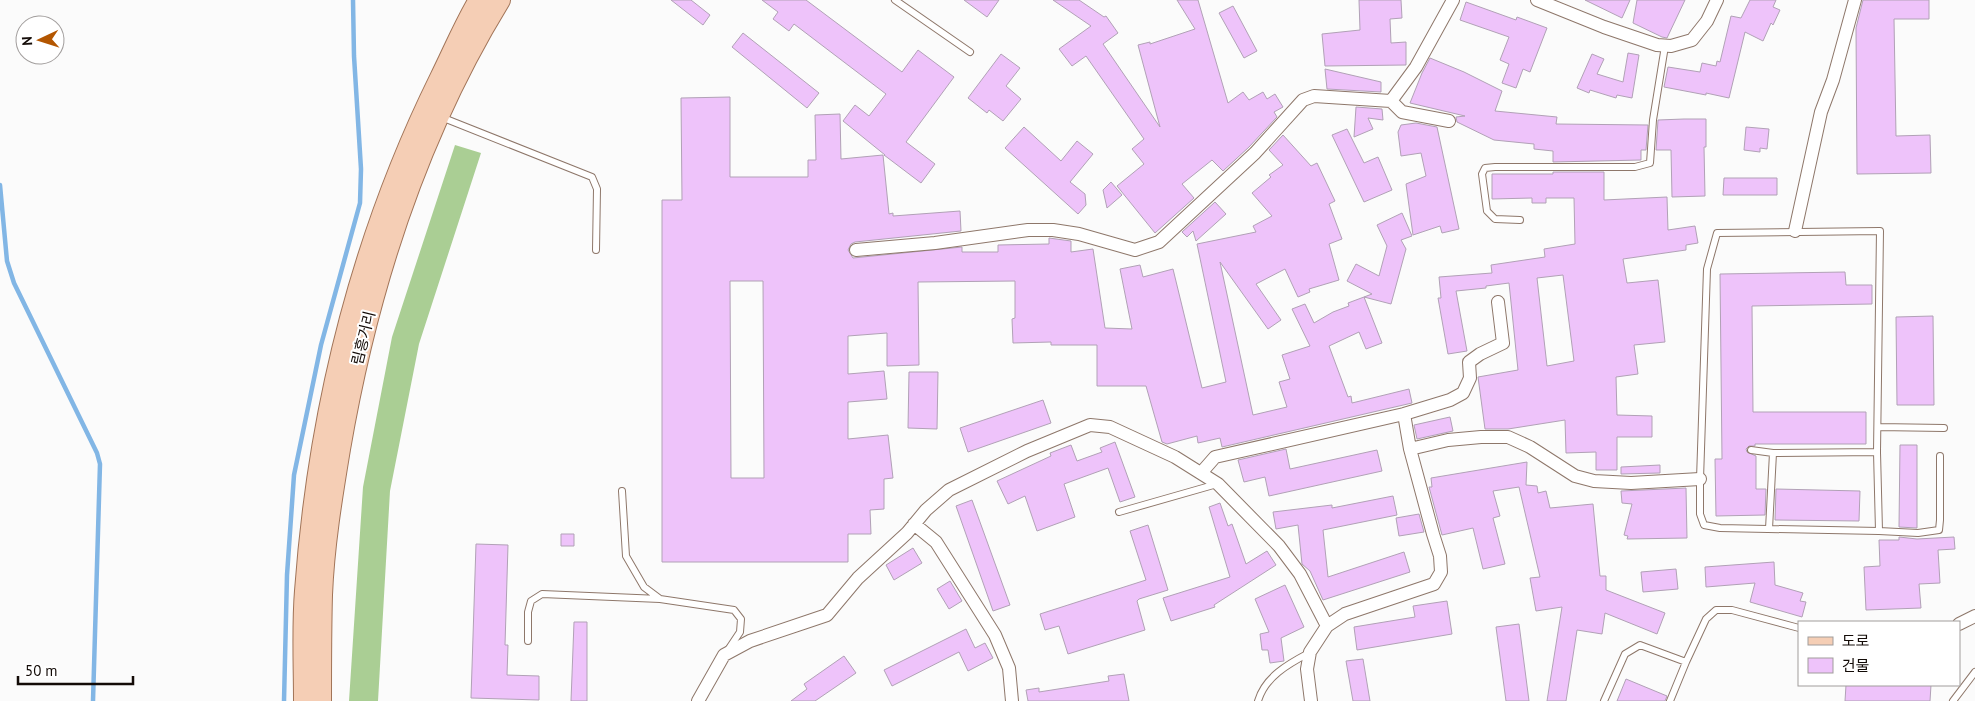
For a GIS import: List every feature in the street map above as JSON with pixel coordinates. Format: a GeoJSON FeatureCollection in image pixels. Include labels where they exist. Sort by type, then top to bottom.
{"type":"FeatureCollection","features":[{"type":"Feature","properties":{"kind":"main road","name":"림흥거리"},"geometry":{"type":"LineString","coordinates":[[304,701],[305,593],[314,497],[331,400],[350,316],[380,219],[422,115],[479,0]]}},
{"type":"Feature","properties":{"kind":"main road","name":"림흥거리"},"geometry":{"type":"LineString","coordinates":[[321,701],[322,594],[332,498],[348,400],[368,317],[396,223],[438,116],[500,0]]}},
{"type":"Feature","properties":{"kind":"street"},"geometry":{"type":"LineString","coordinates":[[1392,101],[1416,67],[1453,0]]}},
{"type":"Feature","properties":{"kind":"street"},"geometry":{"type":"LineString","coordinates":[[1537,0],[1656,46],[1671,46],[1692,40],[1707,21],[1718,0]]}},
{"type":"Feature","properties":{"kind":"street"},"geometry":{"type":"LineString","coordinates":[[1794,232],[1821,112],[1833,80],[1855,0]]}},
{"type":"Feature","properties":{"kind":"street"},"geometry":{"type":"LineString","coordinates":[[856,250],[935,243],[1028,230],[1053,230],[1079,234],[1135,250],[1159,242],[1255,153],[1303,100],[1314,96],[1392,101],[1402,112],[1449,121]]}},
{"type":"Feature","properties":{"kind":"street"},"geometry":{"type":"LineString","coordinates":[[1201,473],[1215,457],[1404,414],[1450,400],[1463,393],[1470,378],[1469,362],[1480,354],[1503,343],[1498,302]]}},
{"type":"Feature","properties":{"kind":"street"},"geometry":{"type":"LineString","coordinates":[[1311,701],[1307,669],[1310,652],[1327,626],[1345,614],[1434,584],[1441,572],[1440,556],[1432,534],[1410,449],[1404,414]]}},
{"type":"Feature","properties":{"kind":"street"},"geometry":{"type":"LineString","coordinates":[[698,701],[724,655],[750,641],[827,616],[858,578],[907,534],[926,510],[950,490],[1027,451],[1090,426],[1110,427],[1175,457],[1218,484],[1280,546],[1300,574],[1327,626]]}},
{"type":"Feature","properties":{"kind":"street"},"geometry":{"type":"LineString","coordinates":[[1410,449],[1448,440],[1481,436],[1508,437],[1530,447],[1575,476],[1594,481],[1631,483],[1700,480]]}},
{"type":"Feature","properties":{"kind":"street"},"geometry":{"type":"LineString","coordinates":[[914,524],[936,542],[995,635],[1009,668],[1012,701]]}},
{"type":"Feature","properties":{"kind":"street"},"geometry":{"type":"LineString","coordinates":[[1960,624],[1975,616]]}},
{"type":"Feature","properties":{"kind":"lane"},"geometry":{"type":"LineString","coordinates":[[895,0],[970,52]]}},
{"type":"Feature","properties":{"kind":"lane"},"geometry":{"type":"LineString","coordinates":[[1520,220],[1495,219],[1487,211],[1482,174],[1485,168],[1636,167],[1650,163],[1653,120],[1665,46]]}},
{"type":"Feature","properties":{"kind":"lane"},"geometry":{"type":"LineString","coordinates":[[438,116],[592,177],[598,189],[596,250]]}},
{"type":"Feature","properties":{"kind":"lane"},"geometry":{"type":"LineString","coordinates":[[1878,531],[1877,452],[1880,231],[1717,232],[1707,269],[1700,480],[1700,514],[1704,525],[1720,528],[1918,533],[1939,530],[1940,456]]}},
{"type":"Feature","properties":{"kind":"lane"},"geometry":{"type":"LineString","coordinates":[[1878,427],[1944,428]]}},
{"type":"Feature","properties":{"kind":"lane"},"geometry":{"type":"LineString","coordinates":[[1751,450],[1772,452],[1877,452]]}},
{"type":"Feature","properties":{"kind":"lane"},"geometry":{"type":"LineString","coordinates":[[1769,529],[1772,452]]}},
{"type":"Feature","properties":{"kind":"lane"},"geometry":{"type":"LineString","coordinates":[[1119,512],[1218,484]]}},
{"type":"Feature","properties":{"kind":"lane"},"geometry":{"type":"LineString","coordinates":[[622,491],[626,556],[644,586],[660,599]]}},
{"type":"Feature","properties":{"kind":"lane"},"geometry":{"type":"LineString","coordinates":[[528,641],[528,612],[531,601],[542,594],[660,599],[734,610],[741,619],[740,632],[724,655]]}},
{"type":"Feature","properties":{"kind":"lane"},"geometry":{"type":"LineString","coordinates":[[1670,701],[1706,619],[1716,610],[1732,610],[1798,628]]}},
{"type":"Feature","properties":{"kind":"lane"},"geometry":{"type":"LineString","coordinates":[[1604,701],[1624,654],[1640,645],[1686,662]]}},
{"type":"Feature","properties":{"kind":"lane"},"geometry":{"type":"LineString","coordinates":[[1258,701],[1268,682],[1285,666],[1310,652]]}},
{"type":"Feature","properties":{"kind":"lane"},"geometry":{"type":"LineString","coordinates":[[1953,701],[1975,672]]}},
{"type":"Feature","properties":{"kind":"green space"},"geometry":{"type":"Polygon","coordinates":[[[455,145],[481,153],[419,344],[390,491],[378,701],[349,701],[363,487],[392,337],[455,145]]]}},
{"type":"Feature","properties":{"kind":"building"},"geometry":{"type":"Polygon","coordinates":[[[671,0],[691,0],[710,15],[703,25],[671,0]]]}},
{"type":"Feature","properties":{"kind":"building"},"geometry":{"type":"Polygon","coordinates":[[[762,0],[806,0],[902,72],[918,50],[954,77],[906,142],[935,164],[921,183],[843,121],[855,105],[869,116],[886,94],[794,24],[789,31],[773,19],[778,12],[762,0]]]}},
{"type":"Feature","properties":{"kind":"building"},"geometry":{"type":"Polygon","coordinates":[[[964,0],[999,0],[987,17],[964,0]]]}},
{"type":"Feature","properties":{"kind":"building"},"geometry":{"type":"Polygon","coordinates":[[[1053,0],[1079,0],[1104,17],[1106,16],[1118,33],[1103,44],[1160,127],[1138,45],[1150,42],[1150,44],[1195,29],[1177,0],[1198,0],[1228,103],[1243,92],[1249,100],[1263,92],[1267,99],[1275,94],[1283,107],[1274,112],[1277,117],[1223,171],[1212,160],[1182,184],[1194,198],[1155,233],[1117,186],[1144,164],[1132,149],[1144,139],[1086,56],[1072,66],[1059,49],[1091,26],[1053,0]]]}},
{"type":"Feature","properties":{"kind":"building"},"geometry":{"type":"Polygon","coordinates":[[[1359,0],[1401,0],[1402,18],[1390,19],[1391,43],[1406,42],[1406,65],[1325,66],[1322,34],[1360,30],[1359,0]]]}},
{"type":"Feature","properties":{"kind":"building"},"geometry":{"type":"Polygon","coordinates":[[[1585,0],[1630,0],[1622,18],[1585,0]]]}},
{"type":"Feature","properties":{"kind":"building"},"geometry":{"type":"Polygon","coordinates":[[[1637,0],[1685,0],[1667,38],[1633,23],[1637,0]]]}},
{"type":"Feature","properties":{"kind":"building"},"geometry":{"type":"Polygon","coordinates":[[[1750,0],[1776,0],[1773,7],[1780,10],[1773,25],[1771,23],[1763,41],[1745,32],[1729,98],[1664,87],[1668,67],[1700,72],[1702,63],[1716,66],[1717,61],[1720,62],[1731,16],[1741,18],[1750,0]]]}},
{"type":"Feature","properties":{"kind":"building"},"geometry":{"type":"Polygon","coordinates":[[[1863,0],[1929,0],[1929,19],[1894,19],[1896,136],[1930,135],[1931,173],[1857,174],[1856,28],[1863,0]]]}},
{"type":"Feature","properties":{"kind":"building"},"geometry":{"type":"Polygon","coordinates":[[[1466,2],[1516,20],[1517,17],[1547,28],[1530,72],[1523,69],[1516,88],[1502,83],[1509,64],[1500,60],[1509,37],[1460,20],[1466,2]]]}},
{"type":"Feature","properties":{"kind":"building"},"geometry":{"type":"Polygon","coordinates":[[[1233,6],[1257,51],[1244,58],[1219,13],[1233,6]]]}},
{"type":"Feature","properties":{"kind":"building"},"geometry":{"type":"Polygon","coordinates":[[[743,33],[819,93],[807,108],[732,47],[743,33]]]}},
{"type":"Feature","properties":{"kind":"building"},"geometry":{"type":"Polygon","coordinates":[[[1628,53],[1639,55],[1632,98],[1617,95],[1616,98],[1590,90],[1589,93],[1577,88],[1592,54],[1604,59],[1597,74],[1623,82],[1628,53]]]}},
{"type":"Feature","properties":{"kind":"building"},"geometry":{"type":"Polygon","coordinates":[[[1001,54],[1020,68],[1006,86],[1021,99],[1003,121],[989,110],[987,113],[968,98],[1001,54]]]}},
{"type":"Feature","properties":{"kind":"building"},"geometry":{"type":"Polygon","coordinates":[[[1430,58],[1502,91],[1495,111],[1557,117],[1556,124],[1648,125],[1646,150],[1641,150],[1641,160],[1553,162],[1553,151],[1534,149],[1534,144],[1494,140],[1457,122],[1456,117],[1465,116],[1410,103],[1430,58]]]}},
{"type":"Feature","properties":{"kind":"building"},"geometry":{"type":"Polygon","coordinates":[[[1325,69],[1381,82],[1381,92],[1327,89],[1325,69]]]}},
{"type":"Feature","properties":{"kind":"building"},"geometry":{"type":"Polygon","coordinates":[[[730,97],[730,177],[808,177],[808,160],[816,160],[815,115],[840,114],[841,159],[883,155],[889,214],[893,213],[893,216],[960,211],[961,231],[855,242],[851,244],[848,250],[853,258],[962,247],[962,252],[998,252],[998,245],[1049,244],[1049,238],[1071,241],[1071,252],[1093,249],[1105,328],[1132,329],[1120,269],[1140,265],[1143,277],[1173,269],[1202,388],[1226,382],[1197,244],[1256,232],[1253,226],[1272,216],[1252,193],[1271,177],[1269,175],[1283,165],[1269,150],[1283,135],[1311,166],[1317,163],[1335,201],[1329,204],[1342,239],[1329,244],[1339,280],[1309,289],[1310,292],[1298,297],[1285,269],[1256,284],[1281,320],[1268,329],[1220,262],[1253,415],[1287,407],[1279,382],[1290,379],[1282,355],[1310,346],[1292,309],[1305,304],[1314,323],[1333,312],[1349,306],[1348,303],[1364,297],[1382,343],[1366,349],[1359,332],[1329,346],[1348,397],[1351,396],[1352,403],[1409,389],[1412,403],[1222,447],[1220,438],[1198,443],[1197,436],[1167,444],[1162,442],[1146,386],[1097,386],[1097,345],[1051,345],[1051,342],[1013,343],[1012,319],[1015,318],[1015,281],[918,282],[919,365],[887,366],[887,333],[848,336],[848,374],[884,371],[887,399],[848,402],[848,439],[888,435],[893,478],[884,479],[884,509],[870,510],[871,534],[848,534],[848,562],[662,562],[662,200],[682,200],[681,98],[730,97]],[[730,281],[731,478],[764,478],[763,281],[730,281]]]}},
{"type":"Feature","properties":{"kind":"building"},"geometry":{"type":"Polygon","coordinates":[[[1356,107],[1382,109],[1383,120],[1368,118],[1373,129],[1354,137],[1356,107]]]}},
{"type":"Feature","properties":{"kind":"building"},"geometry":{"type":"Polygon","coordinates":[[[1706,119],[1706,147],[1704,147],[1705,196],[1672,197],[1671,150],[1656,150],[1658,120],[1706,119]]]}},
{"type":"Feature","properties":{"kind":"building"},"geometry":{"type":"Polygon","coordinates":[[[1416,123],[1437,127],[1459,229],[1442,233],[1440,226],[1413,235],[1406,184],[1426,176],[1421,153],[1401,156],[1398,132],[1401,125],[1416,123]]]}},
{"type":"Feature","properties":{"kind":"building"},"geometry":{"type":"Polygon","coordinates":[[[1024,127],[1061,161],[1077,141],[1093,154],[1070,182],[1085,194],[1086,205],[1078,214],[1005,148],[1024,127]]]}},
{"type":"Feature","properties":{"kind":"building"},"geometry":{"type":"Polygon","coordinates":[[[1746,127],[1769,129],[1767,149],[1760,148],[1760,152],[1744,150],[1746,127]]]}},
{"type":"Feature","properties":{"kind":"building"},"geometry":{"type":"Polygon","coordinates":[[[1347,129],[1364,163],[1378,157],[1392,190],[1364,202],[1332,135],[1347,129]]]}},
{"type":"Feature","properties":{"kind":"building"},"geometry":{"type":"Polygon","coordinates":[[[1553,172],[1604,172],[1604,200],[1667,197],[1668,230],[1695,226],[1698,243],[1686,245],[1686,250],[1623,259],[1627,283],[1658,280],[1665,342],[1634,345],[1638,374],[1616,377],[1617,415],[1652,416],[1652,437],[1617,437],[1617,470],[1596,470],[1596,452],[1566,453],[1565,420],[1508,429],[1485,429],[1478,377],[1518,370],[1509,283],[1486,286],[1486,288],[1456,291],[1467,351],[1448,354],[1438,298],[1441,298],[1439,277],[1492,273],[1491,265],[1545,257],[1544,249],[1575,244],[1574,198],[1546,198],[1546,203],[1532,203],[1532,198],[1492,199],[1492,174],[1553,174],[1553,172]],[[1563,275],[1537,278],[1547,366],[1574,361],[1563,275]]]}},
{"type":"Feature","properties":{"kind":"building"},"geometry":{"type":"Polygon","coordinates":[[[1724,178],[1777,178],[1777,195],[1723,195],[1724,178]]]}},
{"type":"Feature","properties":{"kind":"building"},"geometry":{"type":"Polygon","coordinates":[[[1111,182],[1122,195],[1107,208],[1103,190],[1111,182]]]}},
{"type":"Feature","properties":{"kind":"building"},"geometry":{"type":"Polygon","coordinates":[[[1215,202],[1226,214],[1196,241],[1193,231],[1187,237],[1182,232],[1215,202]]]}},
{"type":"Feature","properties":{"kind":"building"},"geometry":{"type":"Polygon","coordinates":[[[1402,213],[1412,236],[1401,240],[1406,249],[1391,304],[1364,297],[1372,294],[1347,281],[1356,264],[1379,276],[1387,246],[1377,225],[1402,213]]]}},
{"type":"Feature","properties":{"kind":"building"},"geometry":{"type":"Polygon","coordinates":[[[1845,272],[1846,285],[1872,285],[1872,304],[1752,306],[1753,412],[1866,412],[1866,444],[1755,444],[1755,446],[1749,446],[1746,449],[1747,452],[1756,456],[1756,489],[1766,489],[1765,515],[1716,516],[1715,459],[1722,459],[1720,274],[1845,272]]]}},
{"type":"Feature","properties":{"kind":"building"},"geometry":{"type":"Polygon","coordinates":[[[1933,316],[1934,405],[1897,405],[1896,317],[1933,316]]]}},
{"type":"Feature","properties":{"kind":"building"},"geometry":{"type":"Polygon","coordinates":[[[909,372],[938,372],[937,429],[908,428],[909,372]]]}},
{"type":"Feature","properties":{"kind":"building"},"geometry":{"type":"Polygon","coordinates":[[[1043,400],[1051,423],[968,452],[960,428],[1043,400]]]}},
{"type":"Feature","properties":{"kind":"building"},"geometry":{"type":"Polygon","coordinates":[[[1450,417],[1453,431],[1417,439],[1414,425],[1450,417]]]}},
{"type":"Feature","properties":{"kind":"building"},"geometry":{"type":"Polygon","coordinates":[[[1115,442],[1135,497],[1120,502],[1108,468],[1064,484],[1075,517],[1037,531],[1025,496],[1008,504],[997,481],[1051,456],[1050,453],[1071,445],[1077,461],[1102,452],[1100,448],[1115,442]]]}},
{"type":"Feature","properties":{"kind":"building"},"geometry":{"type":"Polygon","coordinates":[[[1900,445],[1917,445],[1917,528],[1899,527],[1900,445]]]}},
{"type":"Feature","properties":{"kind":"building"},"geometry":{"type":"Polygon","coordinates":[[[1286,449],[1290,469],[1377,450],[1382,471],[1269,496],[1265,477],[1244,482],[1238,460],[1286,449]]]}},
{"type":"Feature","properties":{"kind":"building"},"geometry":{"type":"Polygon","coordinates":[[[1527,462],[1526,485],[1537,486],[1538,493],[1546,491],[1550,508],[1593,504],[1600,576],[1606,576],[1606,590],[1665,613],[1657,634],[1605,613],[1602,634],[1577,630],[1566,701],[1547,701],[1562,607],[1536,611],[1530,578],[1540,577],[1519,487],[1493,491],[1500,516],[1493,518],[1505,564],[1483,569],[1473,528],[1442,535],[1429,487],[1432,487],[1431,478],[1527,462]]]}},
{"type":"Feature","properties":{"kind":"building"},"geometry":{"type":"Polygon","coordinates":[[[1660,465],[1660,473],[1621,474],[1621,467],[1660,465]]]}},
{"type":"Feature","properties":{"kind":"building"},"geometry":{"type":"Polygon","coordinates":[[[1686,488],[1687,538],[1627,539],[1628,536],[1624,535],[1632,504],[1622,503],[1621,491],[1686,488]]]}},
{"type":"Feature","properties":{"kind":"building"},"geometry":{"type":"Polygon","coordinates":[[[1776,489],[1860,491],[1859,521],[1775,520],[1776,489]]]}},
{"type":"Feature","properties":{"kind":"building"},"geometry":{"type":"Polygon","coordinates":[[[1393,496],[1397,515],[1323,530],[1328,577],[1404,552],[1410,572],[1323,600],[1310,571],[1302,564],[1298,525],[1276,529],[1273,512],[1332,505],[1332,508],[1393,496]]]}},
{"type":"Feature","properties":{"kind":"building"},"geometry":{"type":"Polygon","coordinates":[[[972,500],[1010,605],[993,611],[956,506],[972,500]]]}},
{"type":"Feature","properties":{"kind":"building"},"geometry":{"type":"Polygon","coordinates":[[[1220,503],[1228,526],[1232,524],[1246,564],[1267,551],[1276,565],[1214,605],[1215,607],[1171,621],[1163,598],[1230,577],[1209,507],[1220,503]]]}},
{"type":"Feature","properties":{"kind":"building"},"geometry":{"type":"Polygon","coordinates":[[[1419,514],[1424,532],[1399,536],[1396,518],[1419,514]]]}},
{"type":"Feature","properties":{"kind":"building"},"geometry":{"type":"Polygon","coordinates":[[[1148,525],[1168,590],[1137,601],[1145,630],[1068,654],[1059,626],[1045,630],[1040,614],[1146,580],[1130,531],[1148,525]]]}},
{"type":"Feature","properties":{"kind":"building"},"geometry":{"type":"Polygon","coordinates":[[[561,534],[574,534],[574,546],[561,546],[561,534]]]}},
{"type":"Feature","properties":{"kind":"building"},"geometry":{"type":"Polygon","coordinates":[[[1899,537],[1917,539],[1954,537],[1955,549],[1938,550],[1940,583],[1919,584],[1921,608],[1866,610],[1864,567],[1880,566],[1879,540],[1899,540],[1899,537]]]}},
{"type":"Feature","properties":{"kind":"building"},"geometry":{"type":"Polygon","coordinates":[[[476,544],[508,545],[505,645],[508,645],[507,675],[539,676],[539,700],[471,698],[476,544]]]}},
{"type":"Feature","properties":{"kind":"building"},"geometry":{"type":"Polygon","coordinates":[[[913,548],[922,563],[894,580],[886,565],[913,548]]]}},
{"type":"Feature","properties":{"kind":"building"},"geometry":{"type":"Polygon","coordinates":[[[1774,562],[1775,585],[1803,593],[1800,601],[1806,602],[1802,617],[1750,602],[1755,583],[1706,587],[1705,567],[1774,562]]]}},
{"type":"Feature","properties":{"kind":"building"},"geometry":{"type":"Polygon","coordinates":[[[1676,569],[1678,589],[1643,592],[1641,572],[1676,569]]]}},
{"type":"Feature","properties":{"kind":"building"},"geometry":{"type":"Polygon","coordinates":[[[950,581],[962,601],[949,609],[937,589],[950,581]]]}},
{"type":"Feature","properties":{"kind":"building"},"geometry":{"type":"Polygon","coordinates":[[[1285,585],[1304,627],[1281,638],[1284,661],[1270,663],[1268,650],[1262,650],[1260,634],[1269,632],[1255,599],[1285,585]]]}},
{"type":"Feature","properties":{"kind":"building"},"geometry":{"type":"Polygon","coordinates":[[[1447,601],[1452,634],[1357,650],[1354,627],[1415,617],[1413,606],[1447,601]]]}},
{"type":"Feature","properties":{"kind":"building"},"geometry":{"type":"Polygon","coordinates":[[[574,622],[587,622],[587,701],[571,701],[574,622]]]}},
{"type":"Feature","properties":{"kind":"building"},"geometry":{"type":"Polygon","coordinates":[[[1519,624],[1529,701],[1506,701],[1496,627],[1519,624]]]}},
{"type":"Feature","properties":{"kind":"building"},"geometry":{"type":"Polygon","coordinates":[[[966,629],[975,648],[985,643],[993,658],[968,671],[959,652],[892,686],[884,670],[966,629]]]}},
{"type":"Feature","properties":{"kind":"building"},"geometry":{"type":"Polygon","coordinates":[[[844,656],[856,673],[815,701],[791,701],[807,689],[804,684],[844,656]]]}},
{"type":"Feature","properties":{"kind":"building"},"geometry":{"type":"Polygon","coordinates":[[[1363,659],[1370,701],[1353,701],[1346,661],[1363,659]]]}},
{"type":"Feature","properties":{"kind":"building"},"geometry":{"type":"Polygon","coordinates":[[[1124,674],[1129,701],[1028,701],[1026,690],[1039,688],[1039,692],[1109,681],[1108,676],[1124,674]]]}},
{"type":"Feature","properties":{"kind":"building"},"geometry":{"type":"Polygon","coordinates":[[[1626,679],[1667,696],[1665,701],[1617,701],[1626,679]]]}},
{"type":"Feature","properties":{"kind":"building"},"geometry":{"type":"Polygon","coordinates":[[[1846,686],[1931,686],[1930,701],[1845,701],[1846,686]]]}},
{"type":"Feature","properties":{"kind":"waterway"},"geometry":{"type":"LineString","coordinates":[[284,701],[287,575],[294,475],[321,345],[360,203],[361,169],[354,56],[353,0]]}},
{"type":"Feature","properties":{"kind":"waterway"},"geometry":{"type":"LineString","coordinates":[[0,185],[7,261],[14,283],[97,453],[100,464],[93,701]]}}]}
